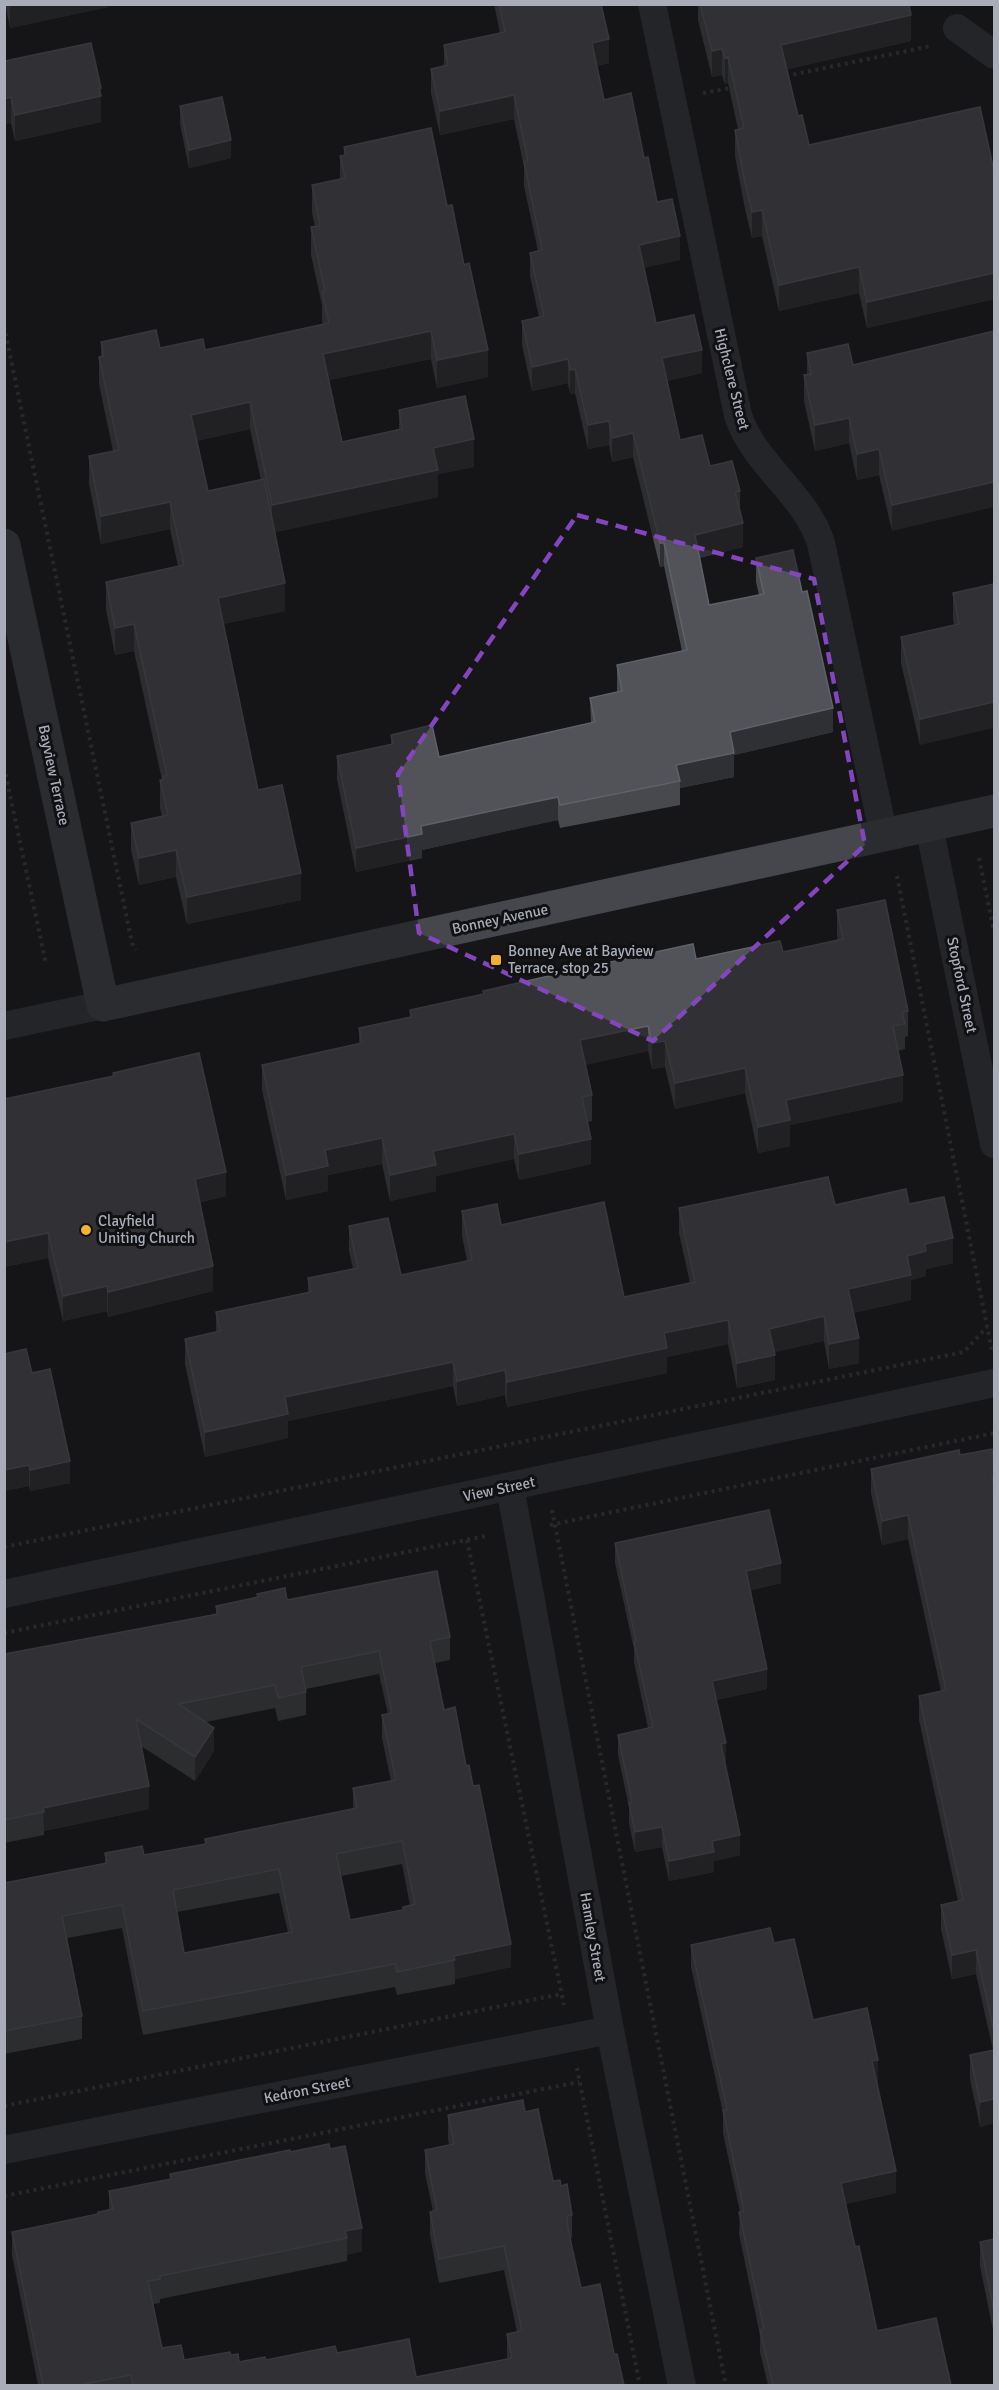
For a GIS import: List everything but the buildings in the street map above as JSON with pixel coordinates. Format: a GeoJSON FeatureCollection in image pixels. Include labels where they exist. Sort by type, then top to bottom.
{"type":"FeatureCollection","features":[{"type":"Feature","properties":{"kind":"street","name":"Highclere Street"},"geometry":{"type":"LineString","coordinates":[[652,4],[738,415],[744,433],[754,449],[803,506],[815,525],[821,543],[884,836]]}},
{"type":"Feature","properties":{"kind":"street"},"geometry":{"type":"LineString","coordinates":[[957,28],[994,55]]}},
{"type":"Feature","properties":{"kind":"street","name":"Bayview Terrace"},"geometry":{"type":"LineString","coordinates":[[4,545],[104,1005]]}},
{"type":"Feature","properties":{"kind":"street","name":"Bonney Avenue"},"geometry":{"type":"LineString","coordinates":[[4,1026],[994,811]]}},
{"type":"Feature","properties":{"kind":"street","name":"Stopford Street"},"geometry":{"type":"LineString","coordinates":[[929,826],[994,1144]]}},
{"type":"Feature","properties":{"kind":"street","name":"View Street"},"geometry":{"type":"LineString","coordinates":[[4,1594],[994,1383]]}},
{"type":"Feature","properties":{"kind":"street","name":"Hamley Street"},"geometry":{"type":"LineString","coordinates":[[510,1487],[610,2030],[682,2385]]}},
{"type":"Feature","properties":{"kind":"street","name":"Kedron Street"},"geometry":{"type":"LineString","coordinates":[[4,2150],[610,2030]]}},
{"type":"Feature","properties":{"kind":"path"},"geometry":{"type":"LineString","coordinates":[[781,77],[932,46]]}},
{"type":"Feature","properties":{"kind":"path"},"geometry":{"type":"LineString","coordinates":[[700,94],[735,87]]}},
{"type":"Feature","properties":{"kind":"path"},"geometry":{"type":"LineString","coordinates":[[4,326],[132,943],[136,950]]}},
{"type":"Feature","properties":{"kind":"path"},"geometry":{"type":"LineString","coordinates":[[4,767],[46,964]]}},
{"type":"Feature","properties":{"kind":"path"},"geometry":{"type":"LineString","coordinates":[[980,858],[994,932]]}},
{"type":"Feature","properties":{"kind":"path"},"geometry":{"type":"LineString","coordinates":[[897,876],[992,1353]]}},
{"type":"Feature","properties":{"kind":"path"},"geometry":{"type":"LineString","coordinates":[[4,1547],[964,1352],[987,1327]]}},
{"type":"Feature","properties":{"kind":"path"},"geometry":{"type":"LineString","coordinates":[[542,1527],[554,1521],[994,1433]]}},
{"type":"Feature","properties":{"kind":"path"},"geometry":{"type":"LineString","coordinates":[[554,1521],[726,2385]]}},
{"type":"Feature","properties":{"kind":"path"},"geometry":{"type":"LineString","coordinates":[[4,1633],[481,1537]]}},
{"type":"Feature","properties":{"kind":"path"},"geometry":{"type":"LineString","coordinates":[[467,1540],[563,2003]]}},
{"type":"Feature","properties":{"kind":"path"},"geometry":{"type":"LineString","coordinates":[[4,2106],[561,1994]]}},
{"type":"Feature","properties":{"kind":"path"},"geometry":{"type":"LineString","coordinates":[[4,2196],[579,2079],[640,2385]]}},
{"type":"Feature","properties":{"kind":"highlighted area"},"geometry":{"type":"Polygon","coordinates":[[[577,515],[814,579],[865,845],[653,1041],[419,933],[398,774],[577,515]]]}},
{"type":"Feature","properties":{"kind":"place","name":"Bonney Ave at Bayview Terrace, stop 25"},"geometry":{"type":"Point","coordinates":[496,960]}},
{"type":"Feature","properties":{"kind":"place","name":"Clayfield Uniting Church"},"geometry":{"type":"Point","coordinates":[86,1230]}}]}
